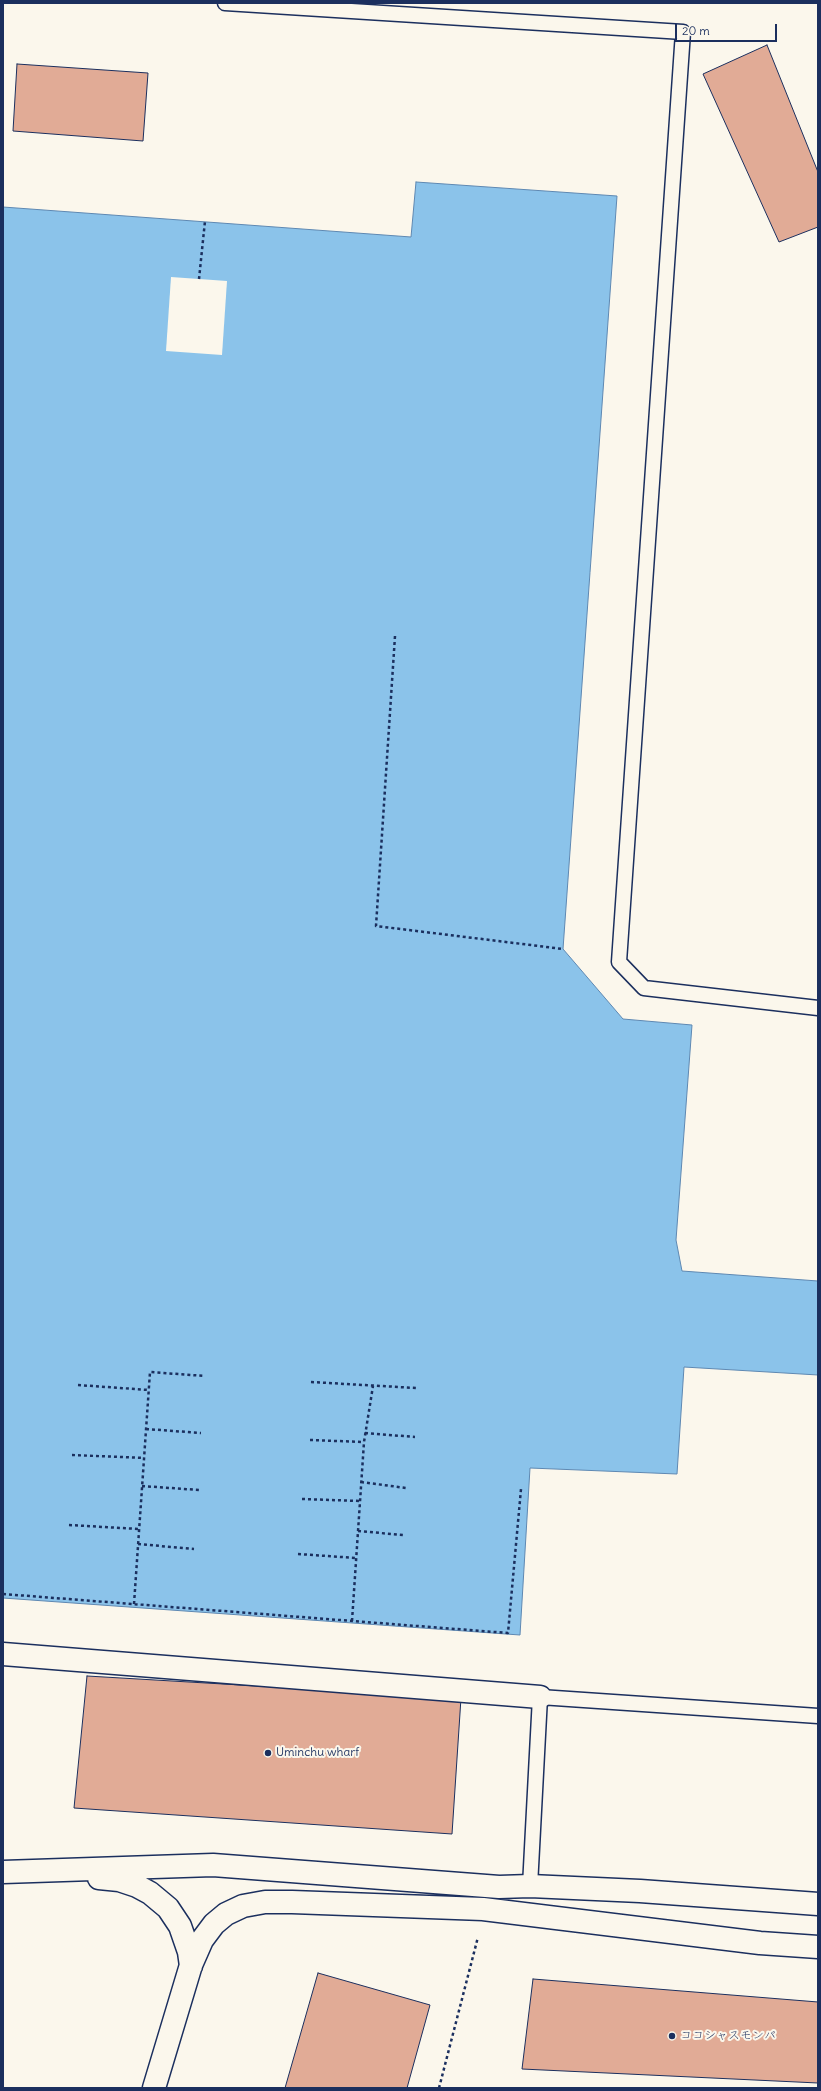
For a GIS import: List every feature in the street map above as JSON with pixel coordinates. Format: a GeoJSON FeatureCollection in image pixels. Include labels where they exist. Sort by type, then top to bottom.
{"type":"FeatureCollection","features":[{"type":"Feature","properties":{"kind":"street"},"geometry":{"type":"LineString","coordinates":[[3,1654],[540,1697]]}},
{"type":"Feature","properties":{"kind":"street"},"geometry":{"type":"LineString","coordinates":[[13,1872],[213,1865],[499,1888],[530,1886],[640,1891],[818,1904]]}},
{"type":"Feature","properties":{"kind":"street"},"geometry":{"type":"LineString","coordinates":[[13,1872],[119,1880],[137,1886],[150,1893],[168,1908],[180,1926],[189,1952],[191,1966]]}},
{"type":"Feature","properties":{"kind":"street"},"geometry":{"type":"LineString","coordinates":[[154,2088],[191,1966],[202,1940],[214,1924],[226,1914],[243,1906],[265,1902],[292,1902],[483,1909],[760,1943],[818,1947]]}},
{"type":"Feature","properties":{"kind":"lane"},"geometry":{"type":"LineString","coordinates":[[225,3],[683,32],[619,962],[644,988],[818,1008]]}},
{"type":"Feature","properties":{"kind":"lane"},"geometry":{"type":"LineString","coordinates":[[530,1886],[540,1697],[818,1716]]}},
{"type":"Feature","properties":{"kind":"path"},"geometry":{"type":"LineString","coordinates":[[199,279],[205,221]]}},
{"type":"Feature","properties":{"kind":"path"},"geometry":{"type":"LineString","coordinates":[[395,636],[376,926],[563,949]]}},
{"type":"Feature","properties":{"kind":"path"},"geometry":{"type":"LineString","coordinates":[[134,1604],[150,1372],[205,1376]]}},
{"type":"Feature","properties":{"kind":"path"},"geometry":{"type":"LineString","coordinates":[[311,1382],[416,1388]]}},
{"type":"Feature","properties":{"kind":"path"},"geometry":{"type":"LineString","coordinates":[[78,1385],[148,1390]]}},
{"type":"Feature","properties":{"kind":"path"},"geometry":{"type":"LineString","coordinates":[[352,1621],[364,1442],[373,1386]]}},
{"type":"Feature","properties":{"kind":"path"},"geometry":{"type":"LineString","coordinates":[[146,1429],[201,1433]]}},
{"type":"Feature","properties":{"kind":"path"},"geometry":{"type":"LineString","coordinates":[[365,1433],[415,1437]]}},
{"type":"Feature","properties":{"kind":"path"},"geometry":{"type":"LineString","coordinates":[[310,1440],[364,1442]]}},
{"type":"Feature","properties":{"kind":"path"},"geometry":{"type":"LineString","coordinates":[[72,1455],[144,1458]]}},
{"type":"Feature","properties":{"kind":"path"},"geometry":{"type":"LineString","coordinates":[[362,1482],[406,1488]]}},
{"type":"Feature","properties":{"kind":"path"},"geometry":{"type":"LineString","coordinates":[[142,1486],[199,1490]]}},
{"type":"Feature","properties":{"kind":"path"},"geometry":{"type":"LineString","coordinates":[[3,1594],[508,1633],[521,1489]]}},
{"type":"Feature","properties":{"kind":"path"},"geometry":{"type":"LineString","coordinates":[[302,1499],[360,1501]]}},
{"type":"Feature","properties":{"kind":"path"},"geometry":{"type":"LineString","coordinates":[[68,1525],[139,1529]]}},
{"type":"Feature","properties":{"kind":"path"},"geometry":{"type":"LineString","coordinates":[[358,1531],[403,1535]]}},
{"type":"Feature","properties":{"kind":"path"},"geometry":{"type":"LineString","coordinates":[[138,1544],[194,1549]]}},
{"type":"Feature","properties":{"kind":"path"},"geometry":{"type":"LineString","coordinates":[[298,1554],[356,1558]]}},
{"type":"Feature","properties":{"kind":"path"},"geometry":{"type":"LineString","coordinates":[[439,2088],[479,1934],[483,1909]]}},
{"type":"Feature","properties":{"kind":"water"},"geometry":{"type":"Polygon","coordinates":[[[416,182],[617,196],[563,949],[623,1019],[692,1025],[676,1240],[682,1271],[818,1281],[818,1375],[684,1367],[677,1474],[530,1468],[520,1635],[3,1598],[3,207],[411,237],[416,182]]]}},
{"type":"Feature","properties":{"kind":"pier"},"geometry":{"type":"Polygon","coordinates":[[[171,277],[227,281],[222,355],[166,351],[171,277]]]}},
{"type":"Feature","properties":{"kind":"building"},"geometry":{"type":"Polygon","coordinates":[[[767,45],[818,172],[818,227],[779,242],[703,74],[767,45]]]}},
{"type":"Feature","properties":{"kind":"building"},"geometry":{"type":"Polygon","coordinates":[[[17,64],[148,73],[143,141],[13,131],[17,64]]]}},
{"type":"Feature","properties":{"kind":"building","name":"Uminchu wharf"},"geometry":{"type":"Polygon","coordinates":[[[87,1676],[461,1698],[452,1834],[74,1808],[87,1676]]]}},
{"type":"Feature","properties":{"kind":"building"},"geometry":{"type":"Polygon","coordinates":[[[318,1973],[430,2005],[407,2088],[285,2088],[318,1973]]]}},
{"type":"Feature","properties":{"kind":"building","name":"ココシャスモンパ"},"geometry":{"type":"Polygon","coordinates":[[[533,1979],[818,2002],[818,2083],[522,2069],[533,1979]]]}},
{"type":"Feature","properties":{"kind":"place","name":"Uminchu wharf"},"geometry":{"type":"Point","coordinates":[268,1753]}},
{"type":"Feature","properties":{"kind":"place","name":"ココシャスモンパ"},"geometry":{"type":"Point","coordinates":[672,2036]}}]}
